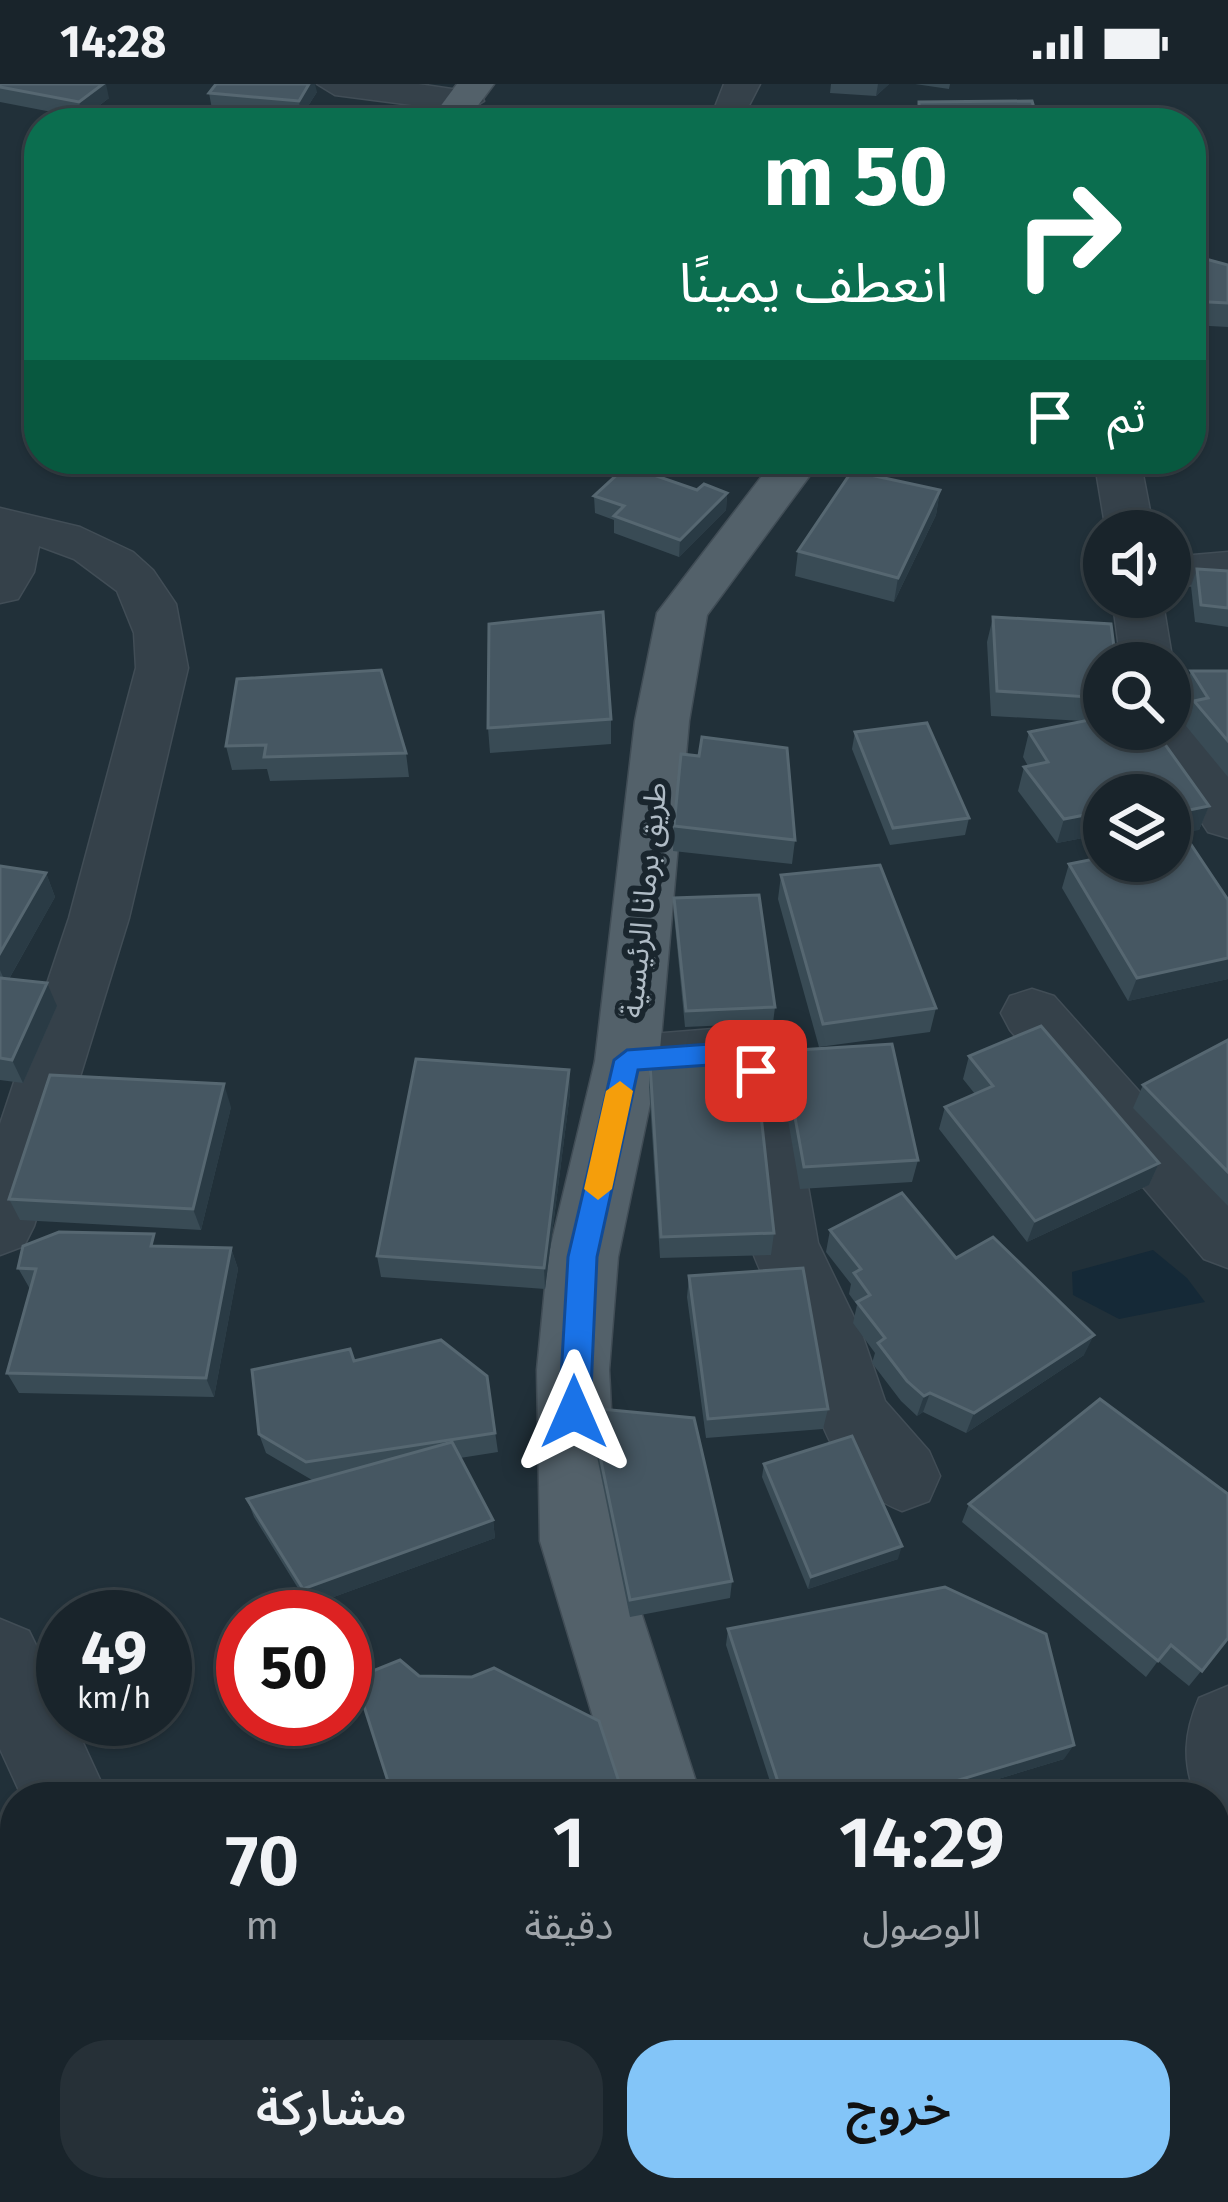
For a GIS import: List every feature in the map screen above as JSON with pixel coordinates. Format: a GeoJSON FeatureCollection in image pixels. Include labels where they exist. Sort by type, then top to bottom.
{"type":"FeatureCollection","features":[{"type":"Feature","properties":{"kind":"main road","name":"طريق برمانا الرئيسية"},"geometry":{"type":"LineString","coordinates":[[654,1782],[579,1541],[573,1370],[583,1257],[627,1060],[662,722],[682,614],[788,474]]}},
{"type":"Feature","properties":{"kind":"street"},"geometry":{"type":"LineString","coordinates":[[335,84],[463,103]]}},
{"type":"Feature","properties":{"kind":"street"},"geometry":{"type":"LineString","coordinates":[[1120,474],[1126,510]]}},
{"type":"Feature","properties":{"kind":"street"},"geometry":{"type":"LineString","coordinates":[[0,588],[16,552],[2,522]]}},
{"type":"Feature","properties":{"kind":"street"},"geometry":{"type":"LineString","coordinates":[[0,1226],[99,918],[162,668],[164,634],[154,602],[110,558],[2,522]]}},
{"type":"Feature","properties":{"kind":"street"},"geometry":{"type":"LineString","coordinates":[[1191,570],[1228,567]]}},
{"type":"Feature","properties":{"kind":"street"},"geometry":{"type":"LineString","coordinates":[[1181,750],[1228,818]]}},
{"type":"Feature","properties":{"kind":"street"},"geometry":{"type":"LineString","coordinates":[[1032,1012],[1228,1239]]}},
{"type":"Feature","properties":{"kind":"street"},"geometry":{"type":"LineString","coordinates":[[627,1060],[738,1052],[754,1061],[784,1243],[826,1334],[855,1420],[902,1476]]}},
{"type":"Feature","properties":{"kind":"street"},"geometry":{"type":"LineString","coordinates":[[0,1659],[59,1782]]}},
{"type":"Feature","properties":{"kind":"street"},"geometry":{"type":"LineString","coordinates":[[1228,1727],[1228,1772]]}},
{"type":"Feature","properties":{"kind":"water"},"geometry":{"type":"Polygon","coordinates":[[[1153,1250],[1187,1278],[1205,1302],[1119,1319],[1073,1295],[1072,1272],[1153,1250]]]}},
{"type":"Feature","properties":{"kind":"building"},"geometry":{"type":"Polygon","coordinates":[[[0,84],[103,84],[79,102],[0,84]]]}},
{"type":"Feature","properties":{"kind":"building"},"geometry":{"type":"Polygon","coordinates":[[[216,84],[309,84],[299,101],[209,93],[216,84]]]}},
{"type":"Feature","properties":{"kind":"building"},"geometry":{"type":"Polygon","coordinates":[[[1032,101],[1034,108],[919,108],[919,102],[1032,101]]]}},
{"type":"Feature","properties":{"kind":"building"},"geometry":{"type":"Polygon","coordinates":[[[1206,259],[1228,265],[1228,303],[1206,302],[1206,259]]]}},
{"type":"Feature","properties":{"kind":"building"},"geometry":{"type":"Polygon","coordinates":[[[618,474],[651,474],[697,490],[704,484],[727,493],[680,540],[614,516],[624,506],[594,496],[618,474]]]}},
{"type":"Feature","properties":{"kind":"building"},"geometry":{"type":"Polygon","coordinates":[[[850,474],[940,490],[898,578],[798,551],[850,474]]]}},
{"type":"Feature","properties":{"kind":"building"},"geometry":{"type":"Polygon","coordinates":[[[1197,569],[1228,571],[1228,608],[1201,605],[1197,569]]]}},
{"type":"Feature","properties":{"kind":"building"},"geometry":{"type":"Polygon","coordinates":[[[603,612],[611,719],[488,728],[489,624],[603,612]]]}},
{"type":"Feature","properties":{"kind":"building"},"geometry":{"type":"Polygon","coordinates":[[[993,617],[1111,624],[1113,642],[1083,642],[1083,697],[997,691],[993,617]]]}},
{"type":"Feature","properties":{"kind":"building"},"geometry":{"type":"Polygon","coordinates":[[[381,670],[406,753],[264,757],[266,745],[226,746],[237,679],[381,670]]]}},
{"type":"Feature","properties":{"kind":"building"},"geometry":{"type":"Polygon","coordinates":[[[1191,671],[1228,671],[1228,741],[1194,701],[1208,698],[1191,671]]]}},
{"type":"Feature","properties":{"kind":"building"},"geometry":{"type":"Polygon","coordinates":[[[1083,721],[1083,750],[1169,750],[1186,774],[1083,774],[1083,815],[1064,819],[1024,767],[1048,762],[1029,732],[1083,721]]]}},
{"type":"Feature","properties":{"kind":"building"},"geometry":{"type":"Polygon","coordinates":[[[927,723],[969,818],[893,828],[855,732],[927,723]]]}},
{"type":"Feature","properties":{"kind":"building"},"geometry":{"type":"Polygon","coordinates":[[[702,737],[787,748],[795,840],[674,826],[681,754],[699,756],[702,737]]]}},
{"type":"Feature","properties":{"kind":"building"},"geometry":{"type":"Polygon","coordinates":[[[1191,781],[1209,806],[1191,810],[1191,781]]]}},
{"type":"Feature","properties":{"kind":"building"},"geometry":{"type":"Polygon","coordinates":[[[1191,844],[1228,900],[1228,958],[1137,978],[1069,864],[1083,861],[1083,882],[1191,882],[1191,844]]]}},
{"type":"Feature","properties":{"kind":"building"},"geometry":{"type":"Polygon","coordinates":[[[880,865],[936,1008],[823,1024],[781,875],[880,865]]]}},
{"type":"Feature","properties":{"kind":"building"},"geometry":{"type":"Polygon","coordinates":[[[0,866],[46,873],[0,953],[0,866]]]}},
{"type":"Feature","properties":{"kind":"building"},"geometry":{"type":"Polygon","coordinates":[[[759,895],[775,1007],[686,1011],[674,898],[759,895]]]}},
{"type":"Feature","properties":{"kind":"building"},"geometry":{"type":"Polygon","coordinates":[[[0,978],[47,983],[12,1060],[0,1058],[0,978]]]}},
{"type":"Feature","properties":{"kind":"building"},"geometry":{"type":"Polygon","coordinates":[[[1041,1026],[1159,1163],[1035,1221],[945,1107],[993,1086],[969,1056],[1041,1026]]]}},
{"type":"Feature","properties":{"kind":"building"},"geometry":{"type":"Polygon","coordinates":[[[1228,1040],[1228,1172],[1143,1085],[1228,1040]]]}},
{"type":"Feature","properties":{"kind":"building"},"geometry":{"type":"Polygon","coordinates":[[[892,1044],[918,1160],[804,1167],[783,1051],[892,1044]]]}},
{"type":"Feature","properties":{"kind":"building"},"geometry":{"type":"Polygon","coordinates":[[[416,1059],[569,1070],[544,1268],[377,1256],[416,1059]]]}},
{"type":"Feature","properties":{"kind":"building"},"geometry":{"type":"Polygon","coordinates":[[[755,1061],[774,1233],[661,1237],[650,1064],[755,1061]]]}},
{"type":"Feature","properties":{"kind":"building"},"geometry":{"type":"Polygon","coordinates":[[[50,1075],[224,1084],[193,1209],[9,1199],[50,1075]]]}},
{"type":"Feature","properties":{"kind":"building"},"geometry":{"type":"Polygon","coordinates":[[[902,1193],[956,1258],[993,1237],[1094,1335],[974,1413],[930,1393],[924,1396],[878,1343],[885,1338],[857,1302],[870,1295],[854,1273],[861,1269],[830,1230],[902,1193]]]}},
{"type":"Feature","properties":{"kind":"building"},"geometry":{"type":"Polygon","coordinates":[[[59,1232],[154,1234],[151,1246],[231,1248],[206,1378],[7,1373],[36,1269],[18,1268],[23,1246],[59,1232]]]}},
{"type":"Feature","properties":{"kind":"building"},"geometry":{"type":"Polygon","coordinates":[[[803,1268],[828,1409],[708,1419],[689,1276],[803,1268]]]}},
{"type":"Feature","properties":{"kind":"building"},"geometry":{"type":"Polygon","coordinates":[[[441,1340],[487,1376],[495,1433],[306,1462],[259,1434],[252,1370],[350,1349],[354,1361],[441,1340]]]}},
{"type":"Feature","properties":{"kind":"building"},"geometry":{"type":"Polygon","coordinates":[[[1100,1399],[1228,1494],[1228,1638],[1202,1671],[1171,1645],[1158,1661],[969,1504],[1100,1399]]]}},
{"type":"Feature","properties":{"kind":"building"},"geometry":{"type":"Polygon","coordinates":[[[590,1408],[694,1418],[732,1581],[630,1600],[590,1408]]]}},
{"type":"Feature","properties":{"kind":"building"},"geometry":{"type":"Polygon","coordinates":[[[852,1436],[902,1546],[811,1577],[764,1464],[852,1436]]]}},
{"type":"Feature","properties":{"kind":"building"},"geometry":{"type":"Polygon","coordinates":[[[452,1442],[493,1520],[303,1589],[247,1499],[452,1442]]]}},
{"type":"Feature","properties":{"kind":"building"},"geometry":{"type":"Polygon","coordinates":[[[945,1587],[1046,1634],[1074,1745],[952,1782],[778,1782],[728,1629],[945,1587]]]}},
{"type":"Feature","properties":{"kind":"building"},"geometry":{"type":"Polygon","coordinates":[[[400,1660],[419,1676],[472,1677],[494,1668],[599,1721],[619,1782],[388,1782],[372,1731],[372,1671],[400,1660]]]}},
{"type":"Feature","properties":{"kind":"slow traffic"},"geometry":{"type":"LineString","coordinates":[[598,1189],[620,1091]]}},
{"type":"Feature","properties":{"kind":"route"},"geometry":{"type":"LineString","coordinates":[[574,1412],[583,1257],[627,1060],[738,1052],[749,1054],[756,1071]]}}]}
